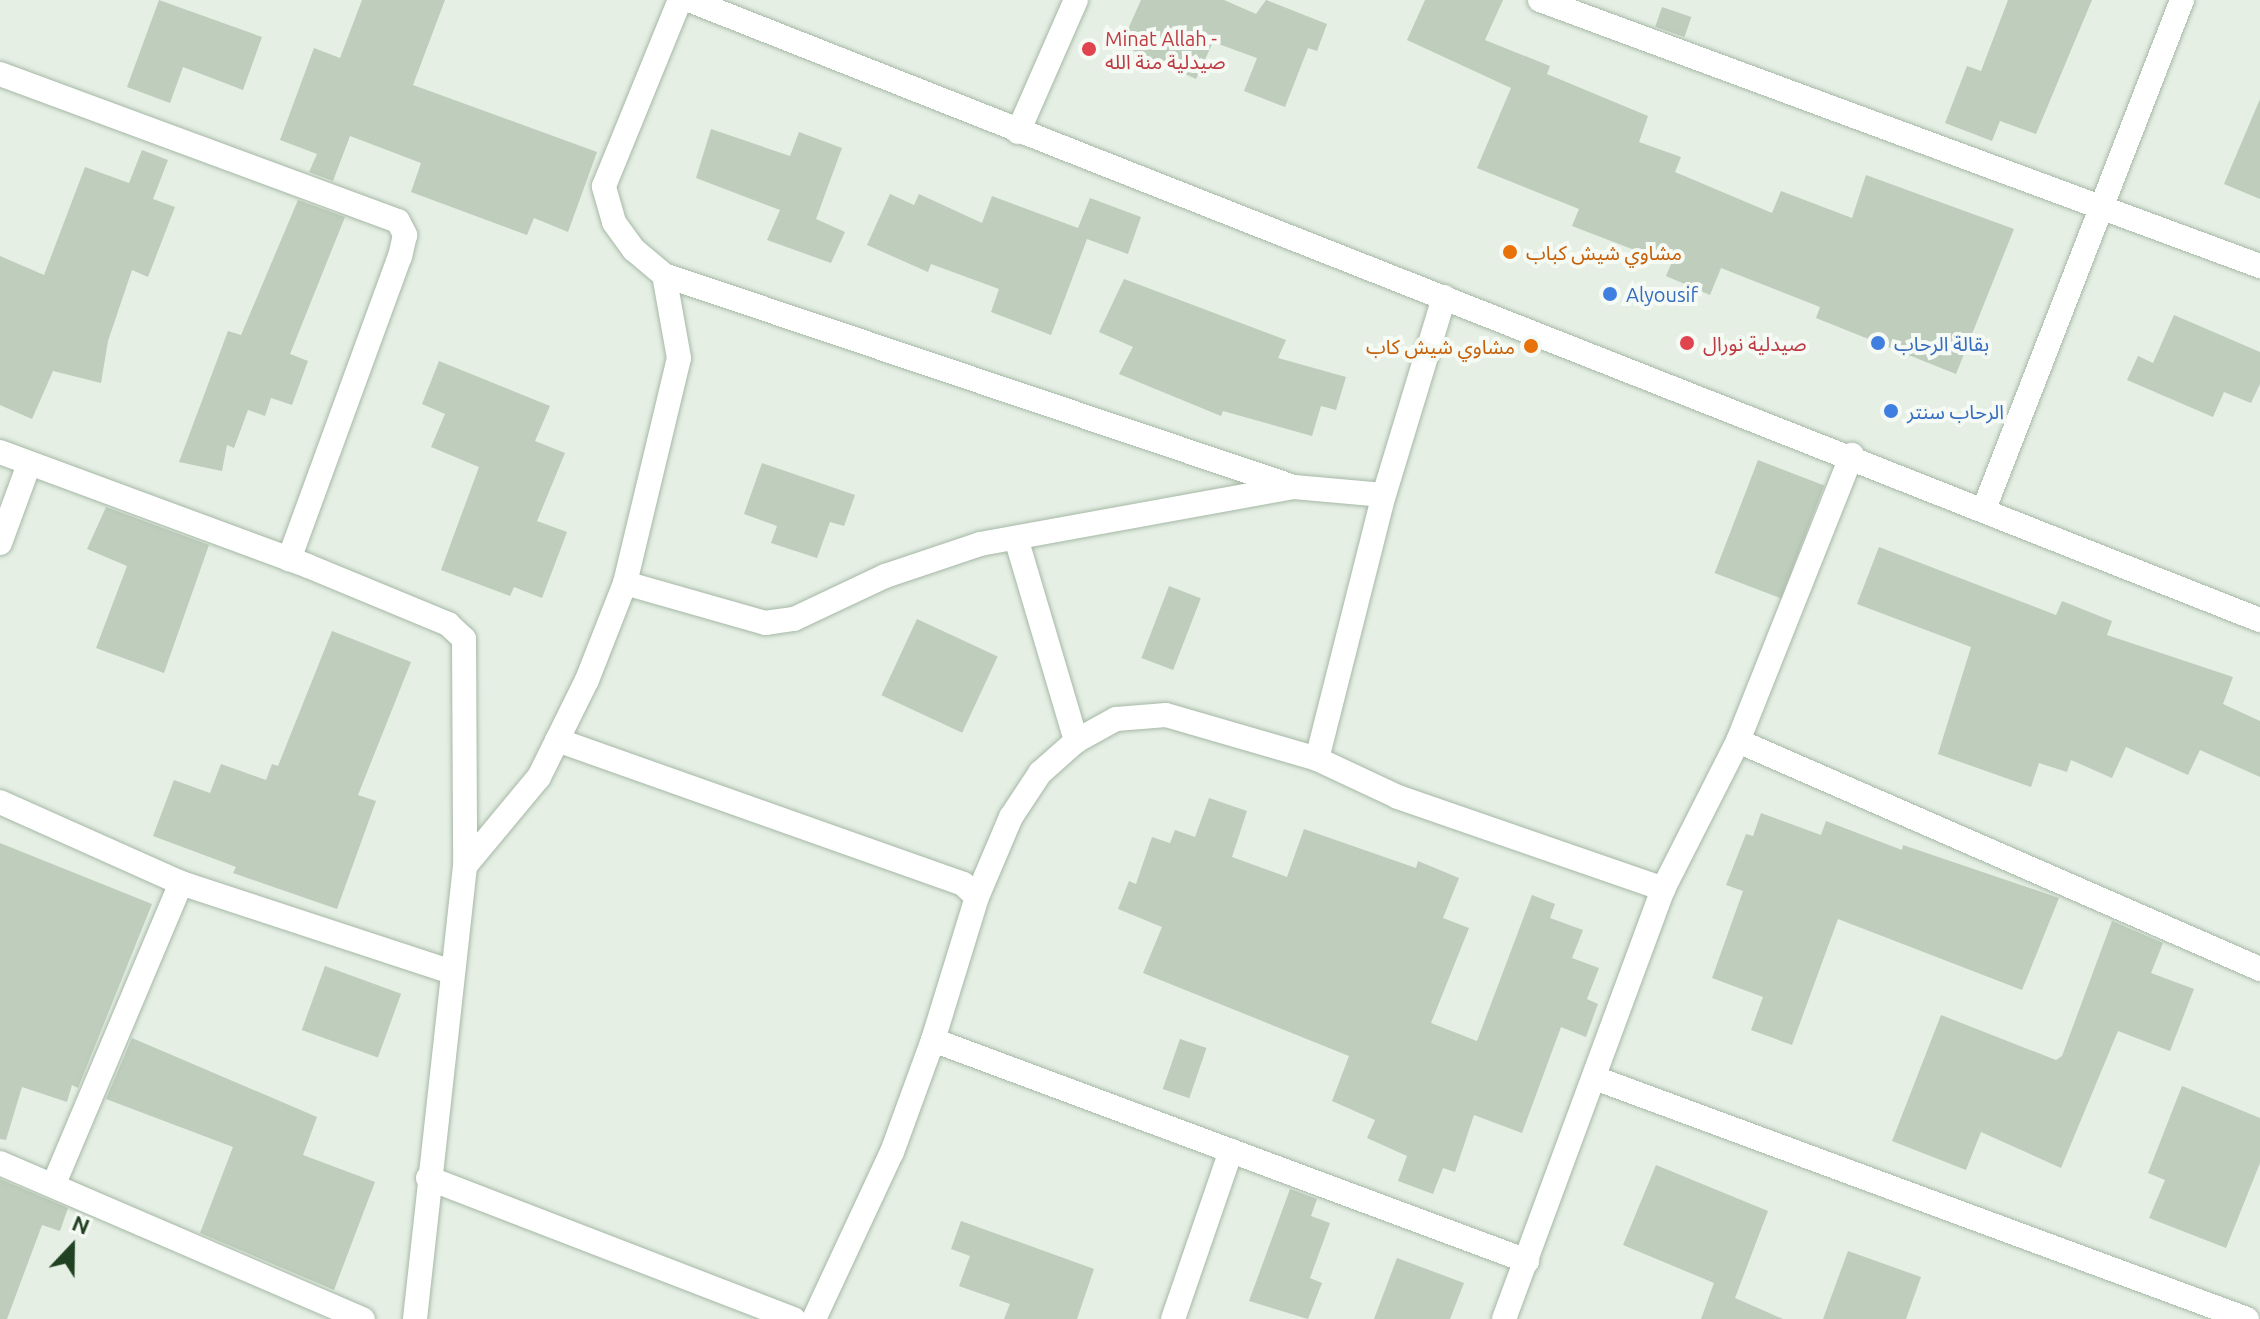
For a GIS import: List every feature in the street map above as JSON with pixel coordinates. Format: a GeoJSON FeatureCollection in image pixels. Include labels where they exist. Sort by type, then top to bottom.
{"type":"FeatureCollection","features":[{"type":"Feature","properties":{"kind":"street"},"geometry":{"type":"LineString","coordinates":[[680,0],[604,186],[614,222],[634,250],[664,275],[1294,487],[1384,495]]}},
{"type":"Feature","properties":{"kind":"street"},"geometry":{"type":"LineString","coordinates":[[689,0],[1018,132],[1852,455],[2260,620]]}},
{"type":"Feature","properties":{"kind":"street"},"geometry":{"type":"LineString","coordinates":[[1018,132],[1076,0]]}},
{"type":"Feature","properties":{"kind":"street"},"geometry":{"type":"LineString","coordinates":[[1540,0],[2260,266]]}},
{"type":"Feature","properties":{"kind":"street"},"geometry":{"type":"LineString","coordinates":[[1984,509],[2182,0]]}},
{"type":"Feature","properties":{"kind":"street"},"geometry":{"type":"LineString","coordinates":[[0,74],[398,221],[405,235],[400,256],[289,559]]}},
{"type":"Feature","properties":{"kind":"street"},"geometry":{"type":"LineString","coordinates":[[465,866],[539,777],[625,583],[679,358],[664,275]]}},
{"type":"Feature","properties":{"kind":"street"},"geometry":{"type":"LineString","coordinates":[[1317,759],[1384,495],[1444,297]]}},
{"type":"Feature","properties":{"kind":"street"},"geometry":{"type":"LineString","coordinates":[[0,452],[289,559],[448,624],[464,639],[465,866],[428,1178],[415,1319]]}},
{"type":"Feature","properties":{"kind":"street"},"geometry":{"type":"LineString","coordinates":[[1504,1319],[1663,889],[1738,741],[1852,455]]}},
{"type":"Feature","properties":{"kind":"street"},"geometry":{"type":"LineString","coordinates":[[0,543],[29,464]]}},
{"type":"Feature","properties":{"kind":"street"},"geometry":{"type":"LineString","coordinates":[[625,583],[765,623],[794,619],[885,576],[1016,538],[1294,487]]}},
{"type":"Feature","properties":{"kind":"street"},"geometry":{"type":"LineString","coordinates":[[1016,538],[1076,741]]}},
{"type":"Feature","properties":{"kind":"street"},"geometry":{"type":"LineString","coordinates":[[814,1319],[892,1152],[933,1040],[977,897],[1011,817],[1040,773],[1076,741],[1116,719],[1166,715],[1317,759],[1398,797],[1663,889]]}},
{"type":"Feature","properties":{"kind":"street"},"geometry":{"type":"LineString","coordinates":[[557,740],[963,884],[977,897]]}},
{"type":"Feature","properties":{"kind":"street"},"geometry":{"type":"LineString","coordinates":[[1738,741],[2260,969]]}},
{"type":"Feature","properties":{"kind":"street"},"geometry":{"type":"LineString","coordinates":[[0,802],[181,883],[452,972]]}},
{"type":"Feature","properties":{"kind":"street"},"geometry":{"type":"LineString","coordinates":[[54,1183],[181,883]]}},
{"type":"Feature","properties":{"kind":"street"},"geometry":{"type":"LineString","coordinates":[[933,1040],[1527,1261]]}},
{"type":"Feature","properties":{"kind":"street"},"geometry":{"type":"LineString","coordinates":[[1595,1078],[2247,1319]]}},
{"type":"Feature","properties":{"kind":"street"},"geometry":{"type":"LineString","coordinates":[[1173,1319],[1231,1151]]}},
{"type":"Feature","properties":{"kind":"street"},"geometry":{"type":"LineString","coordinates":[[0,1163],[54,1183],[363,1319]]}},
{"type":"Feature","properties":{"kind":"street"},"geometry":{"type":"LineString","coordinates":[[428,1178],[794,1319]]}},
{"type":"Feature","properties":{"kind":"building"},"geometry":{"type":"Polygon","coordinates":[[[159,0],[262,37],[243,90],[183,67],[170,103],[127,87],[159,0]]]}},
{"type":"Feature","properties":{"kind":"building"},"geometry":{"type":"Polygon","coordinates":[[[362,0],[445,0],[413,85],[597,152],[568,232],[534,218],[527,235],[411,192],[421,163],[350,136],[333,181],[309,172],[317,154],[280,140],[314,48],[340,58],[362,0]]]}},
{"type":"Feature","properties":{"kind":"building"},"geometry":{"type":"Polygon","coordinates":[[[1141,0],[1224,0],[1256,14],[1266,0],[1327,24],[1317,51],[1308,48],[1285,107],[1244,91],[1257,58],[1213,42],[1196,79],[1121,45],[1141,0]]]}},
{"type":"Feature","properties":{"kind":"building"},"geometry":{"type":"Polygon","coordinates":[[[1425,0],[1503,0],[1485,40],[1550,66],[1547,74],[1648,116],[1639,142],[1681,157],[1675,172],[1772,213],[1781,191],[1852,218],[1866,175],[2014,229],[1956,374],[1816,318],[1820,307],[1721,268],[1710,295],[1666,276],[1671,264],[1572,226],[1579,209],[1477,168],[1511,88],[1407,40],[1425,0]]]}},
{"type":"Feature","properties":{"kind":"building"},"geometry":{"type":"Polygon","coordinates":[[[2008,0],[2092,0],[2036,134],[2000,121],[1992,141],[1945,123],[1967,66],[1981,71],[2008,0]]]}},
{"type":"Feature","properties":{"kind":"building"},"geometry":{"type":"Polygon","coordinates":[[[1662,7],[1691,17],[1684,37],[1655,27],[1662,7]]]}},
{"type":"Feature","properties":{"kind":"building"},"geometry":{"type":"Polygon","coordinates":[[[2260,99],[2260,199],[2224,184],[2260,99]]]}},
{"type":"Feature","properties":{"kind":"building"},"geometry":{"type":"Polygon","coordinates":[[[711,129],[790,156],[799,132],[842,148],[816,219],[845,232],[831,263],[767,240],[780,210],[696,178],[711,129]]]}},
{"type":"Feature","properties":{"kind":"building"},"geometry":{"type":"Polygon","coordinates":[[[142,150],[168,160],[153,199],[175,207],[148,277],[132,270],[108,341],[101,383],[53,371],[32,419],[0,405],[0,256],[44,275],[85,167],[129,183],[142,150]]]}},
{"type":"Feature","properties":{"kind":"building"},"geometry":{"type":"Polygon","coordinates":[[[890,194],[914,205],[919,194],[982,223],[992,196],[1078,228],[1090,198],[1141,217],[1128,254],[1087,239],[1051,335],[991,312],[999,289],[931,264],[928,272],[867,245],[890,194]]]}},
{"type":"Feature","properties":{"kind":"building"},"geometry":{"type":"Polygon","coordinates":[[[298,200],[345,217],[290,354],[308,361],[292,405],[271,398],[265,416],[248,410],[234,448],[227,445],[222,471],[179,462],[228,331],[241,335],[298,200]]]}},
{"type":"Feature","properties":{"kind":"building"},"geometry":{"type":"Polygon","coordinates":[[[1124,279],[1286,340],[1278,358],[1346,377],[1336,410],[1321,406],[1312,436],[1223,411],[1221,416],[1119,374],[1133,347],[1099,332],[1124,279]]]}},
{"type":"Feature","properties":{"kind":"building"},"geometry":{"type":"Polygon","coordinates":[[[2174,315],[2260,352],[2260,384],[2251,403],[2224,392],[2213,417],[2127,380],[2138,356],[2153,363],[2174,315]]]}},
{"type":"Feature","properties":{"kind":"building"},"geometry":{"type":"Polygon","coordinates":[[[439,361],[550,406],[535,441],[565,453],[537,521],[567,532],[542,598],[514,587],[510,596],[441,570],[479,467],[431,447],[445,414],[422,404],[439,361]]]}},
{"type":"Feature","properties":{"kind":"building"},"geometry":{"type":"Polygon","coordinates":[[[1758,460],[1824,485],[1781,598],[1715,573],[1758,460]]]}},
{"type":"Feature","properties":{"kind":"building"},"geometry":{"type":"Polygon","coordinates":[[[762,463],[855,495],[844,526],[830,522],[817,558],[771,543],[777,526],[744,514],[762,463]]]}},
{"type":"Feature","properties":{"kind":"building"},"geometry":{"type":"Polygon","coordinates":[[[106,507],[209,545],[164,673],[96,648],[127,566],[87,549],[106,507]]]}},
{"type":"Feature","properties":{"kind":"building"},"geometry":{"type":"Polygon","coordinates":[[[1879,547],[2056,615],[2062,601],[2112,621],[2107,635],[2233,677],[2223,704],[2260,721],[2260,777],[2200,750],[2188,775],[2126,747],[2112,778],[2071,760],[2067,772],[2039,763],[2031,787],[1938,754],[1971,647],[1857,604],[1879,547]]]}},
{"type":"Feature","properties":{"kind":"building"},"geometry":{"type":"Polygon","coordinates":[[[1169,586],[1201,598],[1173,670],[1141,658],[1169,586]]]}},
{"type":"Feature","properties":{"kind":"building"},"geometry":{"type":"Polygon","coordinates":[[[917,619],[998,657],[962,733],[882,695],[917,619]]]}},
{"type":"Feature","properties":{"kind":"building"},"geometry":{"type":"Polygon","coordinates":[[[332,631],[411,662],[358,795],[376,801],[337,909],[233,873],[236,867],[153,836],[174,780],[210,793],[221,764],[266,780],[272,764],[278,766],[332,631]]]}},
{"type":"Feature","properties":{"kind":"building"},"geometry":{"type":"Polygon","coordinates":[[[1209,798],[1247,811],[1232,857],[1287,877],[1304,829],[1416,868],[1418,861],[1459,878],[1443,918],[1469,928],[1431,1023],[1477,1041],[1532,895],[1555,904],[1550,918],[1583,930],[1572,958],[1599,968],[1587,999],[1598,1004],[1586,1037],[1561,1027],[1522,1133],[1474,1115],[1455,1172],[1443,1168],[1433,1194],[1398,1181],[1407,1156],[1367,1138],[1375,1120],[1332,1101],[1349,1056],[1143,973],[1162,927],[1118,909],[1129,881],[1136,884],[1152,837],[1170,843],[1175,830],[1195,837],[1209,798]]]}},
{"type":"Feature","properties":{"kind":"building"},"geometry":{"type":"Polygon","coordinates":[[[1761,813],[1821,835],[1826,821],[1902,850],[1903,845],[2059,898],[2022,990],[1838,919],[1792,1045],[1751,1030],[1763,997],[1712,978],[1743,891],[1726,885],[1746,834],[1753,836],[1761,813]]]}},
{"type":"Feature","properties":{"kind":"building"},"geometry":{"type":"Polygon","coordinates":[[[0,843],[152,904],[78,1088],[72,1085],[67,1102],[22,1087],[6,1140],[0,1139],[0,843]]]}},
{"type":"Feature","properties":{"kind":"building"},"geometry":{"type":"Polygon","coordinates":[[[2112,921],[2163,943],[2151,973],[2194,989],[2170,1051],[2118,1031],[2061,1168],[1981,1132],[1966,1170],[1892,1141],[1941,1015],[2056,1060],[2062,1056],[2112,921]]]}},
{"type":"Feature","properties":{"kind":"building"},"geometry":{"type":"Polygon","coordinates":[[[325,966],[401,994],[378,1058],[302,1030],[325,966]]]}},
{"type":"Feature","properties":{"kind":"building"},"geometry":{"type":"Polygon","coordinates":[[[132,1038],[317,1117],[303,1155],[375,1182],[334,1290],[200,1233],[233,1147],[106,1099],[132,1038]]]}},
{"type":"Feature","properties":{"kind":"building"},"geometry":{"type":"Polygon","coordinates":[[[1180,1039],[1206,1048],[1189,1098],[1163,1089],[1180,1039]]]}},
{"type":"Feature","properties":{"kind":"building"},"geometry":{"type":"Polygon","coordinates":[[[2182,1086],[2260,1118],[2260,1163],[2226,1248],[2149,1218],[2165,1180],[2148,1173],[2182,1086]]]}},
{"type":"Feature","properties":{"kind":"building"},"geometry":{"type":"Polygon","coordinates":[[[1656,1165],[1768,1211],[1735,1298],[1783,1319],[1701,1319],[1714,1283],[1623,1245],[1656,1165]]]}},
{"type":"Feature","properties":{"kind":"building"},"geometry":{"type":"Polygon","coordinates":[[[0,1179],[68,1208],[60,1231],[42,1225],[7,1319],[0,1319],[0,1179]]]}},
{"type":"Feature","properties":{"kind":"building"},"geometry":{"type":"Polygon","coordinates":[[[1290,1189],[1317,1199],[1311,1216],[1330,1223],[1310,1278],[1322,1283],[1308,1319],[1249,1301],[1290,1189]]]}},
{"type":"Feature","properties":{"kind":"building"},"geometry":{"type":"Polygon","coordinates":[[[961,1221],[1094,1269],[1077,1319],[1004,1319],[1010,1304],[959,1286],[970,1256],[951,1249],[961,1221]]]}},
{"type":"Feature","properties":{"kind":"building"},"geometry":{"type":"Polygon","coordinates":[[[1848,1251],[1921,1277],[1906,1319],[1823,1319],[1848,1251]]]}},
{"type":"Feature","properties":{"kind":"building"},"geometry":{"type":"Polygon","coordinates":[[[1397,1258],[1464,1283],[1450,1319],[1374,1319],[1397,1258]]]}},
{"type":"Feature","properties":{"kind":"place","name":"Minat Allah - صيدلية منة الله"},"geometry":{"type":"Point","coordinates":[1089,49]}},
{"type":"Feature","properties":{"kind":"place","name":"مشاوي شيش كباب"},"geometry":{"type":"Point","coordinates":[1510,252]}},
{"type":"Feature","properties":{"kind":"place","name":"Alyousif"},"geometry":{"type":"Point","coordinates":[1610,294]}},
{"type":"Feature","properties":{"kind":"place","name":"صيدلية نورال"},"geometry":{"type":"Point","coordinates":[1687,343]}},
{"type":"Feature","properties":{"kind":"place","name":"بقالة الرحاب"},"geometry":{"type":"Point","coordinates":[1878,343]}},
{"type":"Feature","properties":{"kind":"place","name":"مشاوي شيش كاب"},"geometry":{"type":"Point","coordinates":[1531,346]}},
{"type":"Feature","properties":{"kind":"place","name":"الرحاب سنتر"},"geometry":{"type":"Point","coordinates":[1891,411]}}]}
